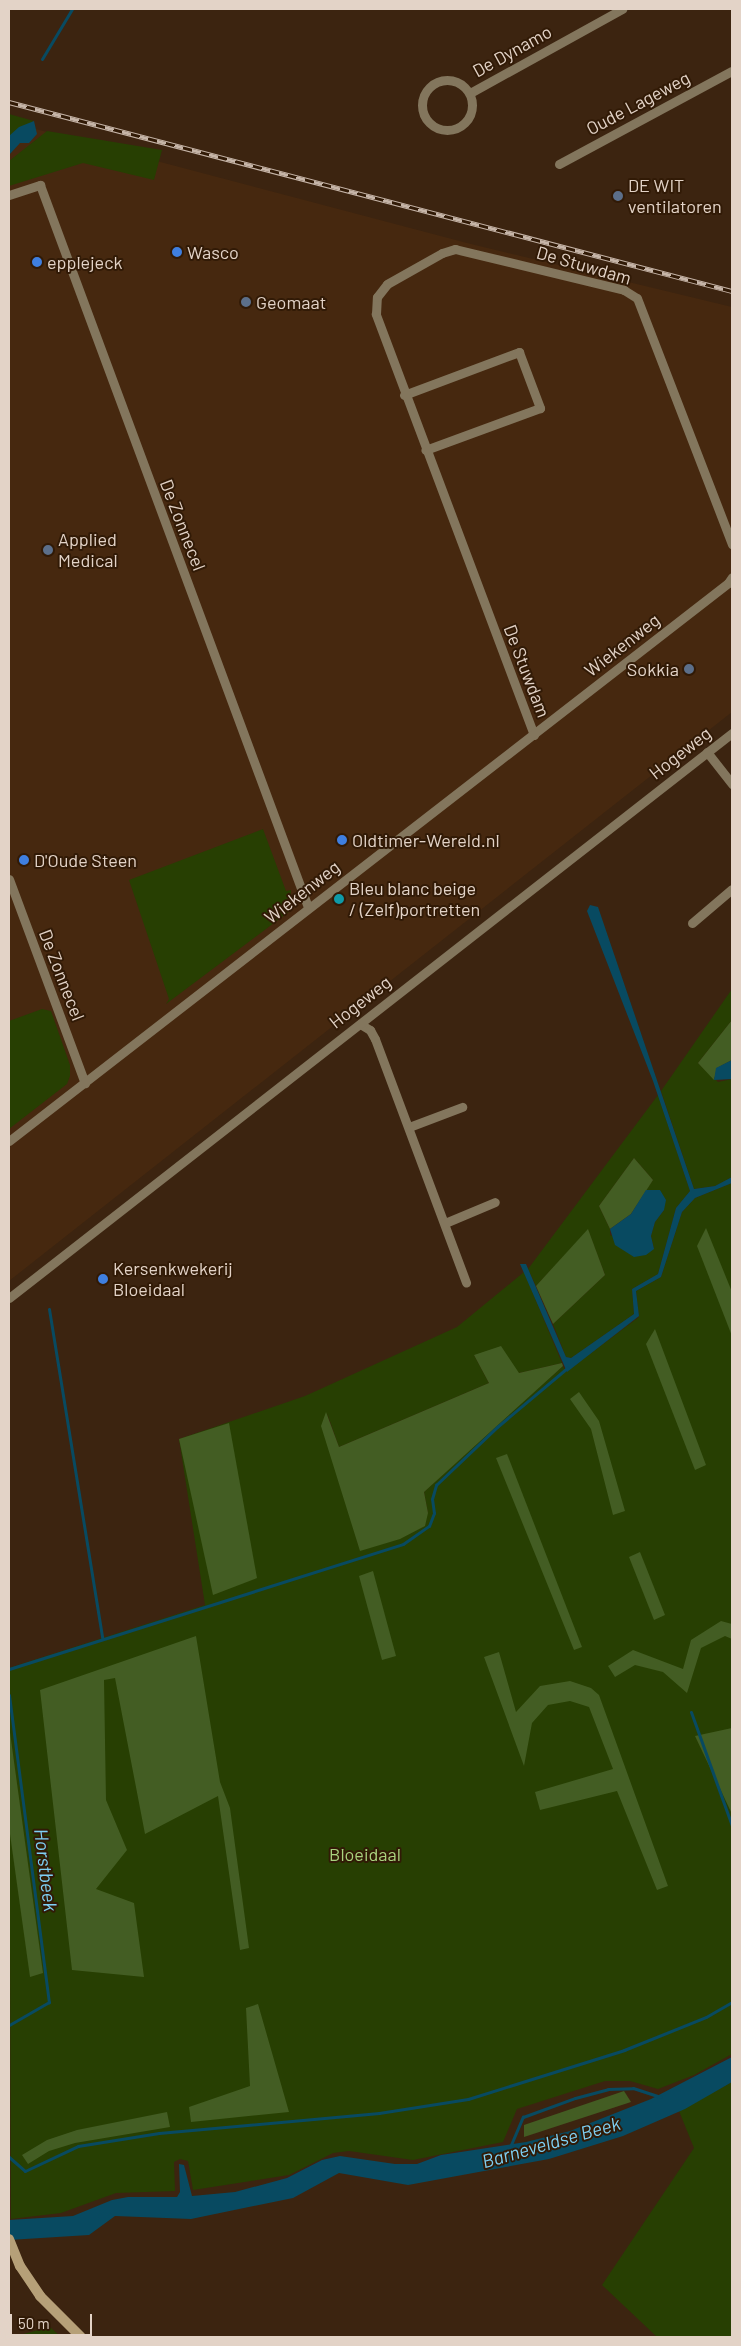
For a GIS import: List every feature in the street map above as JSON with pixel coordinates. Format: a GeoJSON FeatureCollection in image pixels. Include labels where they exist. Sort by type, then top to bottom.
{"type":"FeatureCollection","features":[{"type":"Feature","properties":{"kind":"street","name":"De Dynamo"},"geometry":{"type":"LineString","coordinates":[[470,93],[622,9]]}},
{"type":"Feature","properties":{"kind":"street","name":"Oude Lageweg"},"geometry":{"type":"LineString","coordinates":[[559,164],[732,71]]}},
{"type":"Feature","properties":{"kind":"street"},"geometry":{"type":"LineString","coordinates":[[455,80],[470,93],[472,105],[469,118],[453,130],[434,126],[425,117],[423,97],[436,82],[455,80]]}},
{"type":"Feature","properties":{"kind":"street","name":"De Zonnecel"},"geometry":{"type":"LineString","coordinates":[[9,195],[40,185],[308,907]]}},
{"type":"Feature","properties":{"kind":"street","name":"De Stuwdam"},"geometry":{"type":"LineString","coordinates":[[534,735],[404,394],[376,314],[377,297],[387,284],[442,253],[455,249],[470,250],[624,290],[637,298],[645,311],[732,544]]}},
{"type":"Feature","properties":{"kind":"street"},"geometry":{"type":"LineString","coordinates":[[404,394],[519,352],[540,408],[426,450]]}},
{"type":"Feature","properties":{"kind":"street","name":"Wiekenweg"},"geometry":{"type":"LineString","coordinates":[[9,1141],[308,907],[534,735],[728,583],[732,576]]}},
{"type":"Feature","properties":{"kind":"street","name":"Hogeweg"},"geometry":{"type":"LineString","coordinates":[[9,1298],[732,733]]}},
{"type":"Feature","properties":{"kind":"street"},"geometry":{"type":"LineString","coordinates":[[707,752],[732,784]]}},
{"type":"Feature","properties":{"kind":"street","name":"De Zonnecel"},"geometry":{"type":"LineString","coordinates":[[9,879],[85,1083]]}},
{"type":"Feature","properties":{"kind":"street"},"geometry":{"type":"LineString","coordinates":[[692,923],[732,889]]}},
{"type":"Feature","properties":{"kind":"street"},"geometry":{"type":"LineString","coordinates":[[360,1024],[372,1033],[409,1127],[466,1283]]}},
{"type":"Feature","properties":{"kind":"street"},"geometry":{"type":"LineString","coordinates":[[409,1127],[462,1107]]}},
{"type":"Feature","properties":{"kind":"street"},"geometry":{"type":"LineString","coordinates":[[444,1223],[495,1202]]}},
{"type":"Feature","properties":{"kind":"street"},"geometry":{"type":"LineString","coordinates":[[9,2240],[47,2305],[81,2337]]}},
{"type":"Feature","properties":{"kind":"shaded area"},"geometry":{"type":"Polygon","coordinates":[[[9,122],[467,243],[732,307],[732,712],[9,1281],[9,122]]]}},
{"type":"Feature","properties":{"kind":"green space"},"geometry":{"type":"Polygon","coordinates":[[[9,114],[34,121],[9,136],[9,114]]]}},
{"type":"Feature","properties":{"kind":"green space"},"geometry":{"type":"Polygon","coordinates":[[[47,131],[162,150],[154,180],[83,163],[9,186],[9,161],[47,131]]]}},
{"type":"Feature","properties":{"kind":"green space"},"geometry":{"type":"Polygon","coordinates":[[[263,829],[286,891],[291,890],[290,911],[166,1004],[169,999],[129,880],[263,829]]]}},
{"type":"Feature","properties":{"kind":"green space"},"geometry":{"type":"Polygon","coordinates":[[[732,989],[732,1020],[698,1063],[718,1082],[732,1079],[732,1177],[715,1186],[694,1189],[661,1091],[732,989]]]}},
{"type":"Feature","properties":{"kind":"green space"},"geometry":{"type":"Polygon","coordinates":[[[42,1009],[51,1011],[70,1065],[70,1076],[67,1084],[9,1129],[9,1021],[42,1009]]]}},
{"type":"Feature","properties":{"kind":"green space"},"geometry":{"type":"Polygon","coordinates":[[[732,1020],[732,1060],[717,1068],[714,1080],[698,1063],[732,1020]]]}},
{"type":"Feature","properties":{"kind":"green space"},"geometry":{"type":"Polygon","coordinates":[[[658,1095],[690,1191],[676,1208],[658,1274],[632,1289],[634,1314],[571,1358],[566,1357],[553,1324],[605,1275],[588,1230],[536,1286],[528,1269],[658,1095]],[[634,1158],[599,1206],[610,1229],[610,1235],[654,1249],[651,1236],[655,1222],[664,1210],[660,1190],[646,1190],[653,1180],[634,1158]]]}},
{"type":"Feature","properties":{"kind":"green space"},"geometry":{"type":"Polygon","coordinates":[[[634,1158],[653,1180],[631,1214],[610,1229],[599,1206],[634,1158]]]}},
{"type":"Feature","properties":{"kind":"green space","name":"Bloeidaal"},"geometry":{"type":"Polygon","coordinates":[[[732,1183],[732,2054],[694,2075],[658,2089],[630,2081],[605,2081],[517,2109],[503,2142],[413,2160],[349,2151],[333,2153],[289,2175],[193,2190],[188,2161],[180,2159],[174,2162],[175,2191],[116,2193],[61,2213],[11,2219],[9,1668],[205,1605],[179,1439],[305,1396],[457,1327],[524,1272],[562,1363],[519,1373],[474,1355],[489,1383],[339,1447],[327,1413],[358,1544],[428,1513],[424,1492],[491,1428],[563,1366],[566,1372],[639,1317],[636,1291],[661,1277],[682,1212],[695,1198],[732,1183]]]}},
{"type":"Feature","properties":{"kind":"green space"},"geometry":{"type":"Polygon","coordinates":[[[706,1228],[732,1292],[732,1336],[697,1246],[706,1228]]]}},
{"type":"Feature","properties":{"kind":"green space"},"geometry":{"type":"Polygon","coordinates":[[[588,1229],[605,1275],[553,1324],[536,1286],[588,1229]]]}},
{"type":"Feature","properties":{"kind":"green space"},"geometry":{"type":"Polygon","coordinates":[[[655,1329],[706,1465],[695,1470],[646,1344],[655,1329]]]}},
{"type":"Feature","properties":{"kind":"green space"},"geometry":{"type":"Polygon","coordinates":[[[501,1346],[519,1373],[562,1363],[563,1366],[424,1492],[428,1513],[425,1526],[400,1539],[360,1551],[321,1426],[326,1412],[339,1447],[489,1383],[474,1355],[501,1346]]]}},
{"type":"Feature","properties":{"kind":"green space"},"geometry":{"type":"Polygon","coordinates":[[[579,1392],[599,1421],[625,1511],[613,1515],[591,1429],[570,1399],[579,1392]]]}},
{"type":"Feature","properties":{"kind":"green space"},"geometry":{"type":"Polygon","coordinates":[[[229,1423],[257,1578],[213,1595],[179,1439],[229,1423]]]}},
{"type":"Feature","properties":{"kind":"green space"},"geometry":{"type":"Polygon","coordinates":[[[507,1454],[582,1647],[574,1650],[496,1458],[507,1454]]]}},
{"type":"Feature","properties":{"kind":"green space"},"geometry":{"type":"Polygon","coordinates":[[[640,1552],[665,1615],[654,1620],[629,1557],[640,1552]]]}},
{"type":"Feature","properties":{"kind":"green space"},"geometry":{"type":"Polygon","coordinates":[[[373,1571],[396,1656],[382,1660],[359,1576],[373,1571]]]}},
{"type":"Feature","properties":{"kind":"green space"},"geometry":{"type":"Polygon","coordinates":[[[721,1621],[732,1624],[732,1639],[725,1636],[701,1648],[687,1693],[663,1672],[635,1665],[615,1677],[608,1666],[633,1650],[683,1669],[691,1640],[721,1621]]]}},
{"type":"Feature","properties":{"kind":"green space"},"geometry":{"type":"Polygon","coordinates":[[[196,1636],[220,1782],[230,1808],[249,1948],[240,1950],[218,1796],[145,1834],[115,1678],[104,1680],[106,1800],[127,1850],[96,1889],[134,1903],[144,1977],[72,1970],[40,1690],[196,1636]]]}},
{"type":"Feature","properties":{"kind":"green space"},"geometry":{"type":"Polygon","coordinates":[[[499,1652],[516,1712],[540,1686],[570,1681],[591,1688],[599,1695],[668,1886],[657,1890],[617,1791],[540,1810],[535,1792],[613,1769],[589,1707],[570,1701],[548,1705],[532,1723],[524,1766],[484,1657],[499,1652]]]}},
{"type":"Feature","properties":{"kind":"green space"},"geometry":{"type":"Polygon","coordinates":[[[9,1725],[43,1973],[30,1977],[9,1827],[9,1725]]]}},
{"type":"Feature","properties":{"kind":"green space"},"geometry":{"type":"Polygon","coordinates":[[[732,1728],[732,1814],[695,1736],[732,1728]]]}},
{"type":"Feature","properties":{"kind":"green space"},"geometry":{"type":"Polygon","coordinates":[[[258,2004],[289,2112],[191,2122],[189,2107],[250,2086],[246,2008],[258,2004]]]}},
{"type":"Feature","properties":{"kind":"green space"},"geometry":{"type":"Polygon","coordinates":[[[732,2082],[732,2337],[657,2337],[602,2285],[694,2148],[679,2111],[732,2082]]]}},
{"type":"Feature","properties":{"kind":"green space"},"geometry":{"type":"Polygon","coordinates":[[[624,2091],[631,2102],[524,2137],[524,2125],[624,2091]]]}},
{"type":"Feature","properties":{"kind":"green space"},"geometry":{"type":"Polygon","coordinates":[[[167,2112],[170,2127],[75,2143],[49,2151],[28,2164],[22,2155],[47,2140],[77,2130],[167,2112]]]}},
{"type":"Feature","properties":{"kind":"green space"},"geometry":{"type":"Polygon","coordinates":[[[50,2327],[61,2337],[12,2337],[50,2327]]]}},
{"type":"Feature","properties":{"kind":"water"},"geometry":{"type":"Polygon","coordinates":[[[34,121],[37,134],[29,143],[20,143],[9,155],[9,136],[19,127],[34,121]]]}},
{"type":"Feature","properties":{"kind":"water"},"geometry":{"type":"Polygon","coordinates":[[[590,905],[598,907],[694,1189],[715,1186],[732,1177],[732,1183],[695,1198],[682,1212],[661,1277],[636,1291],[639,1316],[567,1372],[520,1264],[526,1264],[566,1357],[571,1358],[634,1314],[632,1289],[658,1274],[676,1208],[690,1191],[653,1081],[587,911],[590,905]]]}},
{"type":"Feature","properties":{"kind":"water"},"geometry":{"type":"Polygon","coordinates":[[[732,1060],[732,1079],[714,1080],[716,1068],[732,1060]]]}},
{"type":"Feature","properties":{"kind":"water"},"geometry":{"type":"Polygon","coordinates":[[[646,1190],[660,1190],[666,1200],[664,1210],[655,1222],[651,1236],[654,1249],[646,1255],[634,1257],[615,1245],[610,1229],[631,1214],[646,1190]]]}},
{"type":"Feature","properties":{"kind":"water","name":"Barneveldse Beek"},"geometry":{"type":"Polygon","coordinates":[[[732,2057],[732,2082],[685,2109],[623,2136],[549,2159],[408,2185],[339,2173],[293,2198],[191,2219],[115,2216],[89,2235],[9,2240],[9,2220],[73,2216],[112,2200],[128,2197],[177,2197],[180,2192],[179,2164],[184,2165],[192,2196],[235,2192],[287,2178],[322,2160],[340,2156],[395,2164],[417,2164],[441,2155],[526,2142],[570,2131],[651,2099],[732,2057]]]}},
{"type":"Feature","properties":{"kind":"waterway"},"geometry":{"type":"LineString","coordinates":[[42,59],[72,9]]}},
{"type":"Feature","properties":{"kind":"waterway"},"geometry":{"type":"LineString","coordinates":[[49,1309],[102,1638]]}},
{"type":"Feature","properties":{"kind":"waterway"},"geometry":{"type":"LineString","coordinates":[[9,1669],[403,1544],[429,1526],[434,1513],[432,1499],[436,1485],[497,1427],[567,1368]]}},
{"type":"Feature","properties":{"kind":"waterway","name":"Horstbeek"},"geometry":{"type":"LineString","coordinates":[[9,1695],[49,2002],[9,2025]]}},
{"type":"Feature","properties":{"kind":"waterway"},"geometry":{"type":"LineString","coordinates":[[691,1712],[732,1826]]}},
{"type":"Feature","properties":{"kind":"waterway"},"geometry":{"type":"LineString","coordinates":[[9,2157],[25,2171],[78,2146],[159,2133],[379,2113],[468,2099],[624,2050],[706,2017],[732,2002]]}},
{"type":"Feature","properties":{"kind":"waterway","name":"Barneveldse Beek"},"geometry":{"type":"LineString","coordinates":[[510,2147],[523,2117],[575,2098],[608,2089],[633,2088],[661,2097]]}},
{"type":"Feature","properties":{"kind":"railway"},"geometry":{"type":"LineString","coordinates":[[9,102],[732,291]]}},
{"type":"Feature","properties":{"kind":"place","name":"DE WIT ventilatoren"},"geometry":{"type":"Point","coordinates":[618,196]}},
{"type":"Feature","properties":{"kind":"place","name":"Wasco"},"geometry":{"type":"Point","coordinates":[177,252]}},
{"type":"Feature","properties":{"kind":"place","name":"epplejeck"},"geometry":{"type":"Point","coordinates":[37,262]}},
{"type":"Feature","properties":{"kind":"place","name":"Geomaat"},"geometry":{"type":"Point","coordinates":[246,302]}},
{"type":"Feature","properties":{"kind":"place","name":"Applied Medical"},"geometry":{"type":"Point","coordinates":[48,550]}},
{"type":"Feature","properties":{"kind":"place","name":"Sokkia"},"geometry":{"type":"Point","coordinates":[689,669]}},
{"type":"Feature","properties":{"kind":"place","name":"Oldtimer-Wereld.nl"},"geometry":{"type":"Point","coordinates":[342,840]}},
{"type":"Feature","properties":{"kind":"place","name":"D'Oude Steen"},"geometry":{"type":"Point","coordinates":[24,860]}},
{"type":"Feature","properties":{"kind":"place","name":"Bleu blanc beige / (Zelf)portretten"},"geometry":{"type":"Point","coordinates":[339,899]}},
{"type":"Feature","properties":{"kind":"place","name":"Kersenkwekerij Bloeidaal"},"geometry":{"type":"Point","coordinates":[103,1279]}}]}
